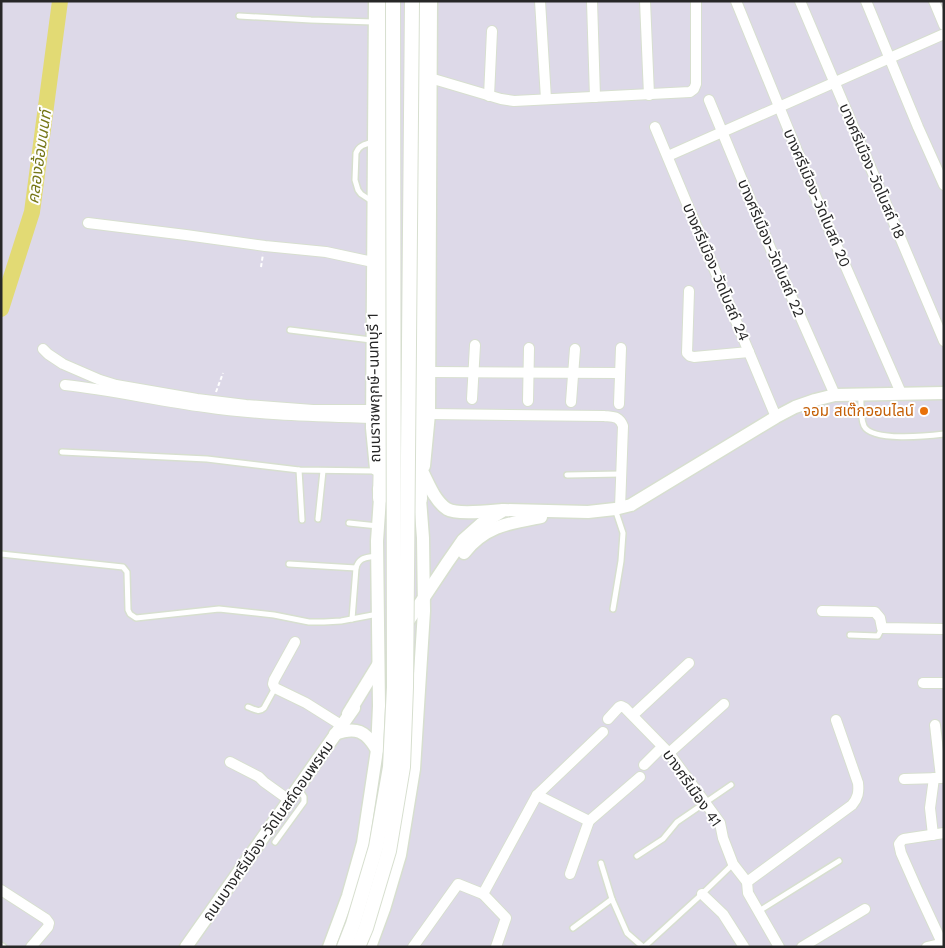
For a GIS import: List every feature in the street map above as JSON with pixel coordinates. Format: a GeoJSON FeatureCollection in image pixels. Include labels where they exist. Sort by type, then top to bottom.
{"type":"FeatureCollection","features":[{"type":"Feature","properties":{"kind":"main road"},"geometry":{"type":"LineString","coordinates":[[380,498],[378,338],[385,1]]}},
{"type":"Feature","properties":{"kind":"main road","name":"ถนนราชพฤกษ์-นนทบุรี 1"},"geometry":{"type":"LineString","coordinates":[[344,947],[353,924],[376,847],[390,767],[394,687],[393,1]]}},
{"type":"Feature","properties":{"kind":"main road"},"geometry":{"type":"LineString","coordinates":[[358,947],[366,928],[388,851],[403,767],[406,677],[412,1]]}},
{"type":"Feature","properties":{"kind":"main road"},"geometry":{"type":"LineString","coordinates":[[420,499],[418,443],[422,1]]}},
{"type":"Feature","properties":{"kind":"street","name":"ถนนราชพฤกษ์-นนทบุรี 1"},"geometry":{"type":"LineString","coordinates":[[329,947],[348,896],[363,844],[377,750],[378,526],[380,498],[372,428],[378,338],[373,262],[375,1]]}},
{"type":"Feature","properties":{"kind":"street"},"geometry":{"type":"LineString","coordinates":[[424,598],[420,499],[430,414],[431,1]]}},
{"type":"Feature","properties":{"kind":"street"},"geometry":{"type":"LineString","coordinates":[[540,1],[546,99]]}},
{"type":"Feature","properties":{"kind":"street"},"geometry":{"type":"LineString","coordinates":[[592,1],[595,97]]}},
{"type":"Feature","properties":{"kind":"street"},"geometry":{"type":"LineString","coordinates":[[645,1],[648,95]]}},
{"type":"Feature","properties":{"kind":"street"},"geometry":{"type":"LineString","coordinates":[[430,78],[500,99],[514,100],[686,93],[694,89],[696,84],[696,1]]}},
{"type":"Feature","properties":{"kind":"street","name":"บางศรีเมือง-วัดโบสถ์ 20"},"geometry":{"type":"LineString","coordinates":[[736,1],[824,217],[901,393]]}},
{"type":"Feature","properties":{"kind":"street","name":"บางศรีเมือง-วัดโบสถ์ 18"},"geometry":{"type":"LineString","coordinates":[[800,1],[944,341]]}},
{"type":"Feature","properties":{"kind":"street"},"geometry":{"type":"LineString","coordinates":[[866,1],[944,185]]}},
{"type":"Feature","properties":{"kind":"street"},"geometry":{"type":"LineString","coordinates":[[934,1],[944,25]]}},
{"type":"Feature","properties":{"kind":"street"},"geometry":{"type":"LineString","coordinates":[[489,96],[492,31]]}},
{"type":"Feature","properties":{"kind":"street"},"geometry":{"type":"LineString","coordinates":[[668,156],[944,34]]}},
{"type":"Feature","properties":{"kind":"street","name":"บางศรีเมือง-วัดโบสถ์ 22"},"geometry":{"type":"LineString","coordinates":[[709,100],[774,257],[835,395]]}},
{"type":"Feature","properties":{"kind":"street","name":"บางศรีเมือง-วัดโบสถ์ 24"},"geometry":{"type":"LineString","coordinates":[[655,127],[776,417]]}},
{"type":"Feature","properties":{"kind":"street"},"geometry":{"type":"LineString","coordinates":[[88,223],[326,252],[373,262]]}},
{"type":"Feature","properties":{"kind":"street"},"geometry":{"type":"LineString","coordinates":[[689,291],[687,353],[694,357],[749,352]]}},
{"type":"Feature","properties":{"kind":"street"},"geometry":{"type":"LineString","coordinates":[[472,399],[475,345]]}},
{"type":"Feature","properties":{"kind":"street"},"geometry":{"type":"LineString","coordinates":[[528,401],[529,348]]}},
{"type":"Feature","properties":{"kind":"street"},"geometry":{"type":"LineString","coordinates":[[620,404],[621,348]]}},
{"type":"Feature","properties":{"kind":"street"},"geometry":{"type":"LineString","coordinates":[[43,349],[63,364],[116,385],[246,405],[372,414]]}},
{"type":"Feature","properties":{"kind":"street"},"geometry":{"type":"LineString","coordinates":[[571,402],[575,350]]}},
{"type":"Feature","properties":{"kind":"street"},"geometry":{"type":"LineString","coordinates":[[430,372],[620,374]]}},
{"type":"Feature","properties":{"kind":"street"},"geometry":{"type":"LineString","coordinates":[[65,385],[97,388],[205,407],[283,415],[372,414]]}},
{"type":"Feature","properties":{"kind":"street","name":"ถนนบางศรีเมือง-วัดโบสถ์ดอนพรหม"},"geometry":{"type":"LineString","coordinates":[[423,473],[439,501],[448,510],[457,512],[504,510],[588,512],[618,509],[631,505],[795,407],[835,395],[944,393]]}},
{"type":"Feature","properties":{"kind":"street"},"geometry":{"type":"LineString","coordinates":[[430,414],[615,417],[620,420],[623,426],[622,474],[618,509]]}},
{"type":"Feature","properties":{"kind":"street"},"geometry":{"type":"LineString","coordinates":[[370,947],[384,910],[400,855],[414,769],[418,700],[418,612],[424,598],[463,540],[481,524],[504,510]]}},
{"type":"Feature","properties":{"kind":"street","name":"ถนนบางศรีเมือง-วัดโบสถ์ดอนพรหม"},"geometry":{"type":"LineString","coordinates":[[186,947],[341,724],[378,664],[470,545],[488,531],[503,524],[565,512]]}},
{"type":"Feature","properties":{"kind":"street"},"geometry":{"type":"LineString","coordinates":[[379,555],[395,568],[406,567],[416,559],[423,549]]}},
{"type":"Feature","properties":{"kind":"street"},"geometry":{"type":"LineString","coordinates":[[423,549],[436,562],[447,563]]}},
{"type":"Feature","properties":{"kind":"street"},"geometry":{"type":"LineString","coordinates":[[379,555],[388,582],[398,601],[418,612]]}},
{"type":"Feature","properties":{"kind":"street"},"geometry":{"type":"LineString","coordinates":[[822,611],[875,612],[880,618],[882,628],[944,629]]}},
{"type":"Feature","properties":{"kind":"street","name":"ถนนบางศรีเมือง-วัดโบสถ์ดอนพรหม"},"geometry":{"type":"LineString","coordinates":[[341,724],[378,677],[418,612]]}},
{"type":"Feature","properties":{"kind":"street"},"geometry":{"type":"LineString","coordinates":[[295,642],[274,680],[274,688],[306,703],[341,724],[345,730],[356,730],[364,733],[377,750]]}},
{"type":"Feature","properties":{"kind":"street"},"geometry":{"type":"LineString","coordinates":[[608,719],[621,706],[633,715],[689,662]]}},
{"type":"Feature","properties":{"kind":"street"},"geometry":{"type":"LineString","coordinates":[[923,684],[944,683]]}},
{"type":"Feature","properties":{"kind":"street"},"geometry":{"type":"LineString","coordinates":[[378,697],[388,690],[400,687],[409,691],[418,700]]}},
{"type":"Feature","properties":{"kind":"street"},"geometry":{"type":"LineString","coordinates":[[644,765],[724,704]]}},
{"type":"Feature","properties":{"kind":"street","name":"บางศรีเมือง 41"},"geometry":{"type":"LineString","coordinates":[[633,715],[666,750],[720,823],[723,838],[733,864],[747,882],[748,893],[775,945]]}},
{"type":"Feature","properties":{"kind":"street"},"geometry":{"type":"LineString","coordinates":[[747,882],[852,806],[856,800],[859,792],[858,783],[836,720]]}},
{"type":"Feature","properties":{"kind":"street"},"geometry":{"type":"LineString","coordinates":[[926,947],[943,943],[901,853],[899,844],[904,839],[939,834],[930,808],[940,778],[935,725]]}},
{"type":"Feature","properties":{"kind":"street"},"geometry":{"type":"LineString","coordinates":[[483,894],[537,795],[604,732]]}},
{"type":"Feature","properties":{"kind":"street"},"geometry":{"type":"LineString","coordinates":[[230,762],[258,777],[289,800]]}},
{"type":"Feature","properties":{"kind":"street"},"geometry":{"type":"LineString","coordinates":[[570,874],[589,821],[640,777]]}},
{"type":"Feature","properties":{"kind":"street"},"geometry":{"type":"LineString","coordinates":[[904,779],[940,778]]}},
{"type":"Feature","properties":{"kind":"street"},"geometry":{"type":"LineString","coordinates":[[537,795],[589,821]]}},
{"type":"Feature","properties":{"kind":"street"},"geometry":{"type":"LineString","coordinates":[[413,947],[458,884],[483,894],[506,918],[496,947]]}},
{"type":"Feature","properties":{"kind":"street"},"geometry":{"type":"LineString","coordinates":[[1,890],[46,919],[49,923],[31,947]]}},
{"type":"Feature","properties":{"kind":"street"},"geometry":{"type":"LineString","coordinates":[[702,894],[723,914],[744,947]]}},
{"type":"Feature","properties":{"kind":"street"},"geometry":{"type":"LineString","coordinates":[[802,947],[865,909]]}},
{"type":"Feature","properties":{"kind":"lane"},"geometry":{"type":"LineString","coordinates":[[239,16],[375,22]]}},
{"type":"Feature","properties":{"kind":"lane"},"geometry":{"type":"LineString","coordinates":[[374,142],[360,146],[356,153],[355,180],[361,194],[374,202]]}},
{"type":"Feature","properties":{"kind":"lane"},"geometry":{"type":"LineString","coordinates":[[290,330],[378,338]]}},
{"type":"Feature","properties":{"kind":"lane"},"geometry":{"type":"LineString","coordinates":[[860,394],[862,418],[865,428],[871,433],[900,438],[944,434]]}},
{"type":"Feature","properties":{"kind":"lane"},"geometry":{"type":"LineString","coordinates":[[62,452],[207,459],[300,470],[376,471]]}},
{"type":"Feature","properties":{"kind":"lane"},"geometry":{"type":"LineString","coordinates":[[300,470],[302,520]]}},
{"type":"Feature","properties":{"kind":"lane"},"geometry":{"type":"LineString","coordinates":[[318,519],[323,471]]}},
{"type":"Feature","properties":{"kind":"lane"},"geometry":{"type":"LineString","coordinates":[[567,475],[622,474]]}},
{"type":"Feature","properties":{"kind":"lane"},"geometry":{"type":"LineString","coordinates":[[613,609],[621,561],[623,533],[618,509]]}},
{"type":"Feature","properties":{"kind":"lane"},"geometry":{"type":"LineString","coordinates":[[349,524],[378,526]]}},
{"type":"Feature","properties":{"kind":"lane"},"geometry":{"type":"LineString","coordinates":[[1,554],[123,567],[127,572],[128,610],[136,618],[219,609],[274,615],[310,622],[332,622],[378,614]]}},
{"type":"Feature","properties":{"kind":"lane"},"geometry":{"type":"LineString","coordinates":[[352,619],[358,562],[362,558],[379,555]]}},
{"type":"Feature","properties":{"kind":"lane"},"geometry":{"type":"LineString","coordinates":[[289,564],[356,568]]}},
{"type":"Feature","properties":{"kind":"lane"},"geometry":{"type":"LineString","coordinates":[[850,635],[878,636],[882,628]]}},
{"type":"Feature","properties":{"kind":"lane"},"geometry":{"type":"LineString","coordinates":[[248,707],[257,711],[262,710],[274,688]]}},
{"type":"Feature","properties":{"kind":"lane"},"geometry":{"type":"LineString","coordinates":[[636,856],[663,839],[677,822],[732,785]]}},
{"type":"Feature","properties":{"kind":"lane"},"geometry":{"type":"LineString","coordinates":[[275,842],[304,802],[304,796],[298,787]]}},
{"type":"Feature","properties":{"kind":"lane"},"geometry":{"type":"LineString","coordinates":[[758,911],[839,861]]}},
{"type":"Feature","properties":{"kind":"lane"},"geometry":{"type":"LineString","coordinates":[[601,863],[612,899],[627,932],[643,947],[733,864]]}},
{"type":"Feature","properties":{"kind":"lane"},"geometry":{"type":"LineString","coordinates":[[573,928],[612,899]]}},
{"type":"Feature","properties":{"kind":"path"},"geometry":{"type":"LineString","coordinates":[[212,400],[223,373]]}},
{"type":"Feature","properties":{"kind":"waterway","name":"คลองอ้อมนนท์"},"geometry":{"type":"LineString","coordinates":[[1,309],[32,212],[60,1]]}},
{"type":"Feature","properties":{"kind":"place","name":"จอม สเต๊กออนไลน์"},"geometry":{"type":"Point","coordinates":[924,411]}}]}
